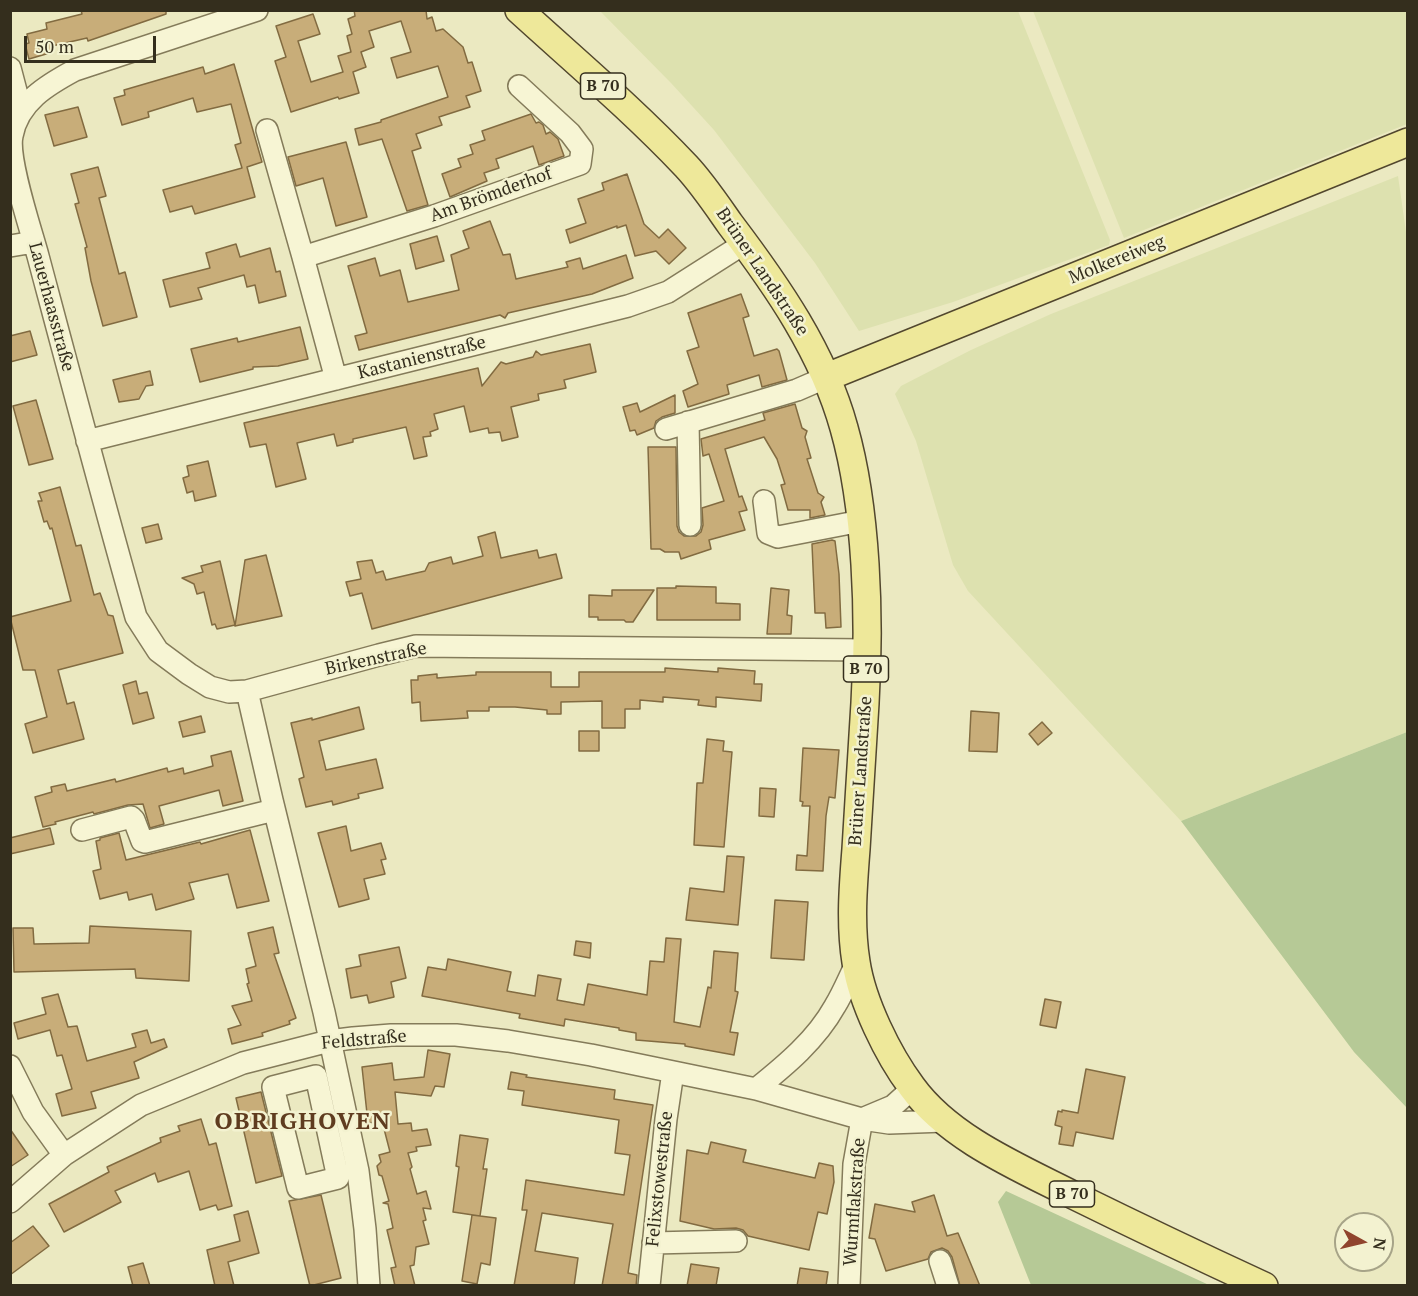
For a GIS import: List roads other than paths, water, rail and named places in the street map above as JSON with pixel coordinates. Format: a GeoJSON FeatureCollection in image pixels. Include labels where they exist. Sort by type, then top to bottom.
{"type":"FeatureCollection","features":[{"type":"Feature","properties":{"kind":"main road","name":"Brüner Landstraße"},"geometry":{"type":"LineString","coordinates":[[519,10],[685,165],[737,248],[794,313],[826,377],[844,428],[861,521],[867,650],[852,910],[856,964],[873,1021],[913,1088],[945,1121],[1007,1161],[1154,1236],[1264,1286]]}},
{"type":"Feature","properties":{"kind":"main road","name":"Molkereiweg"},"geometry":{"type":"LineString","coordinates":[[826,377],[1407,142]]}},
{"type":"Feature","properties":{"kind":"street","name":"Lauerhaasstraße"},"geometry":{"type":"LineString","coordinates":[[247,691],[229,692],[210,687],[173,663],[158,651],[136,617],[15,170],[11,140],[17,108],[75,70],[257,10]]}},
{"type":"Feature","properties":{"kind":"street"},"geometry":{"type":"LineString","coordinates":[[10,68],[17,108]]}},
{"type":"Feature","properties":{"kind":"street","name":"Am Brömderhof"},"geometry":{"type":"LineString","coordinates":[[303,257],[434,216],[580,164],[582,149],[570,133],[519,86]]}},
{"type":"Feature","properties":{"kind":"street"},"geometry":{"type":"LineString","coordinates":[[267,130],[336,379]]}},
{"type":"Feature","properties":{"kind":"street"},"geometry":{"type":"LineString","coordinates":[[10,246],[34,242]]}},
{"type":"Feature","properties":{"kind":"street","name":"Kastanienstraße"},"geometry":{"type":"LineString","coordinates":[[87,441],[628,306],[668,292],[737,248]]}},
{"type":"Feature","properties":{"kind":"street"},"geometry":{"type":"LineString","coordinates":[[666,429],[797,390],[826,377]]}},
{"type":"Feature","properties":{"kind":"street"},"geometry":{"type":"LineString","coordinates":[[688,422],[690,525]]}},
{"type":"Feature","properties":{"kind":"street"},"geometry":{"type":"LineString","coordinates":[[764,501],[768,532],[778,537],[861,521]]}},
{"type":"Feature","properties":{"kind":"street","name":"Birkenstraße"},"geometry":{"type":"LineString","coordinates":[[247,691],[416,646],[867,650]]}},
{"type":"Feature","properties":{"kind":"street"},"geometry":{"type":"LineString","coordinates":[[247,691],[324,1012],[358,1171],[369,1286]]}},
{"type":"Feature","properties":{"kind":"street"},"geometry":{"type":"LineString","coordinates":[[82,830],[131,817],[142,841],[145,842],[274,810]]}},
{"type":"Feature","properties":{"kind":"street"},"geometry":{"type":"LineString","coordinates":[[756,1089],[790,1062],[819,1030],[835,1006],[856,964]]}},
{"type":"Feature","properties":{"kind":"street","name":"Feldstraße"},"geometry":{"type":"LineString","coordinates":[[10,1202],[64,1155],[141,1105],[243,1063],[329,1041],[391,1035],[456,1035],[520,1043],[756,1089],[862,1119],[889,1123],[945,1121]]}},
{"type":"Feature","properties":{"kind":"street"},"geometry":{"type":"LineString","coordinates":[[10,1066],[33,1112],[64,1155]]}},
{"type":"Feature","properties":{"kind":"street","name":"Felixstowestraße"},"geometry":{"type":"LineString","coordinates":[[649,1286],[673,1072]]}},
{"type":"Feature","properties":{"kind":"street"},"geometry":{"type":"LineString","coordinates":[[316,1076],[338,1178],[298,1188],[273,1087],[316,1076]]}},
{"type":"Feature","properties":{"kind":"street"},"geometry":{"type":"LineString","coordinates":[[862,1119],[892,1106],[913,1088]]}},
{"type":"Feature","properties":{"kind":"street","name":"Wurmflakstraße"},"geometry":{"type":"LineString","coordinates":[[849,1286],[854,1164],[862,1119]]}},
{"type":"Feature","properties":{"kind":"street"},"geometry":{"type":"LineString","coordinates":[[653,1243],[736,1241]]}},
{"type":"Feature","properties":{"kind":"street"},"geometry":{"type":"LineString","coordinates":[[939,1262],[948,1286]]}},
{"type":"Feature","properties":{"kind":"district","name":"OBRIGHOVEN"},"geometry":{"type":"Point","coordinates":[303,1122]}}]}
